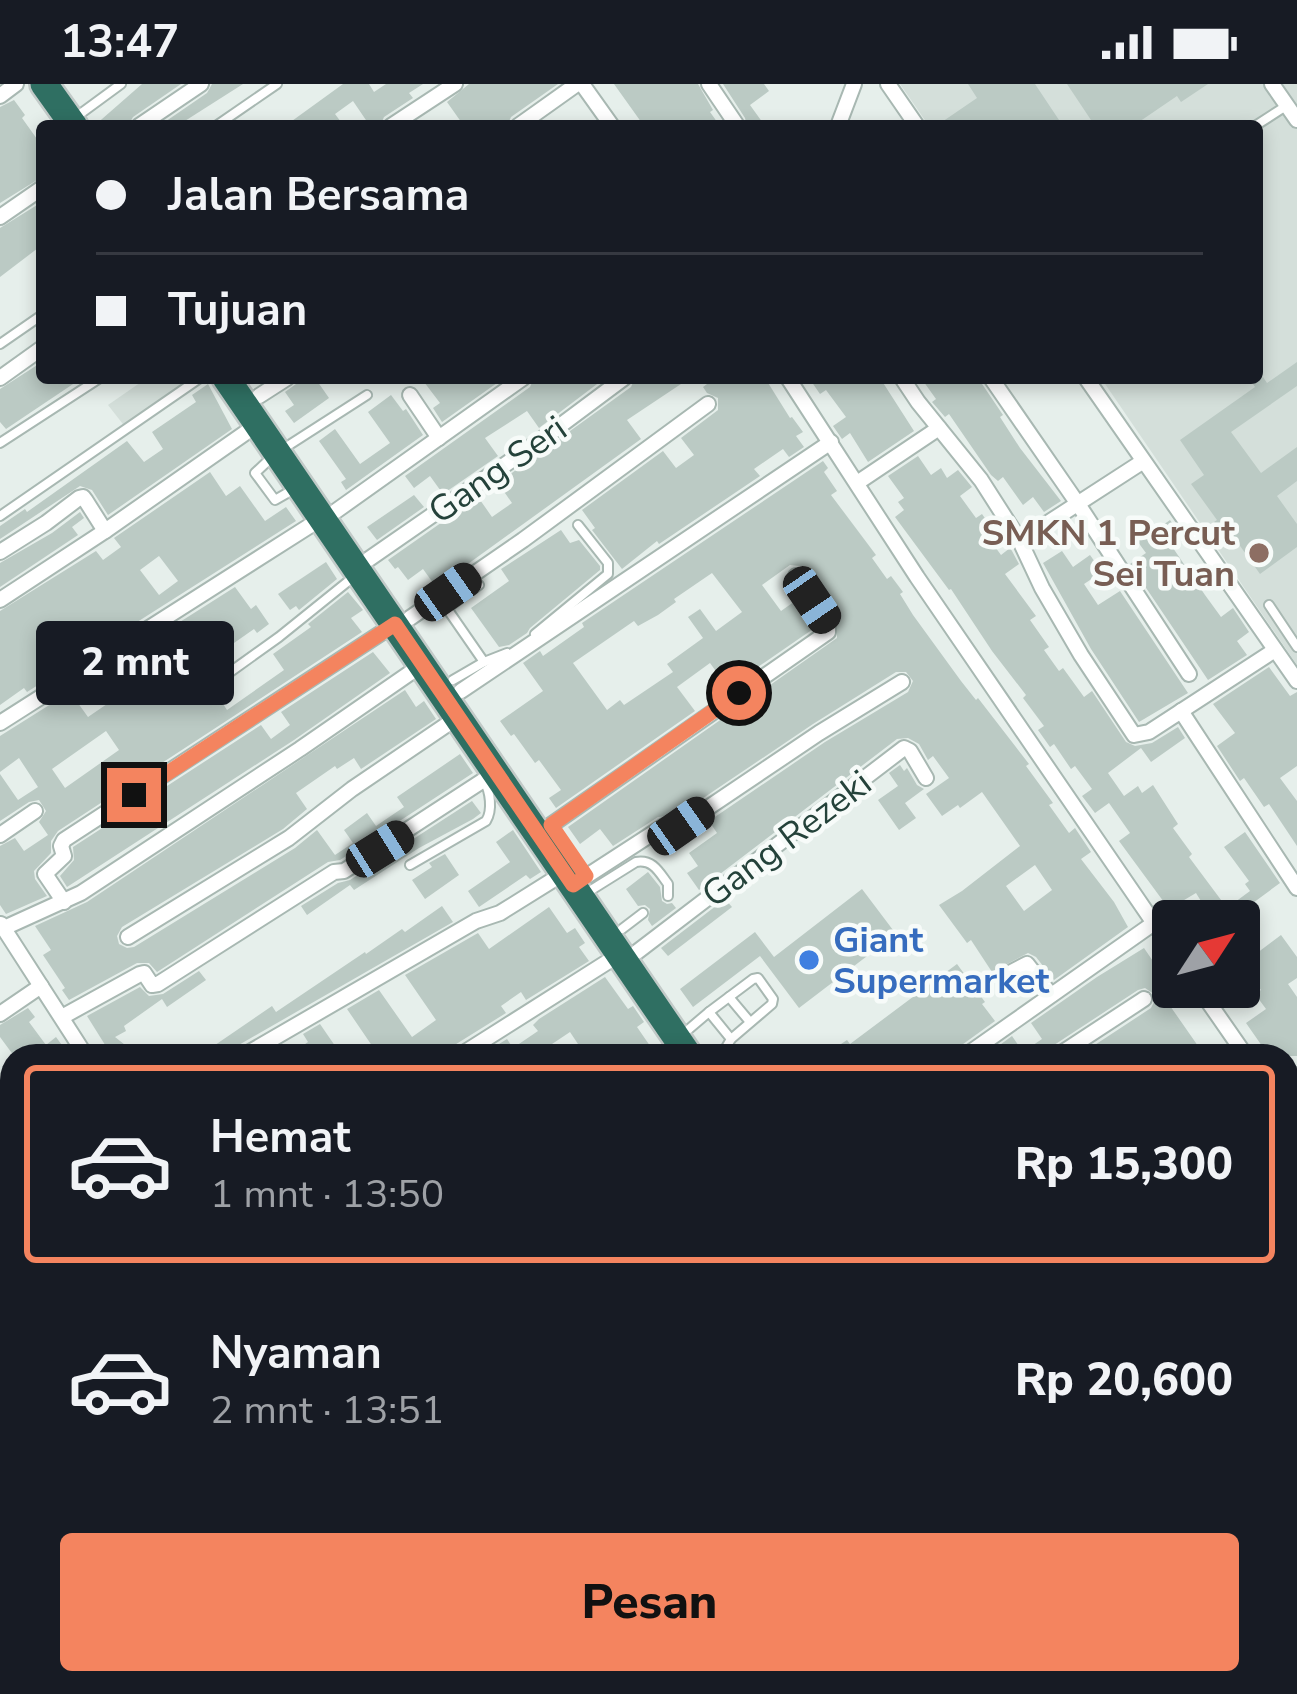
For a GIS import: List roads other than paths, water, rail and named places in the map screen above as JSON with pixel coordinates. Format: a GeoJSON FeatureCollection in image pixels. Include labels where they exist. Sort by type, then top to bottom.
{"type":"FeatureCollection","features":[{"type":"Feature","properties":{"kind":"highway"},"geometry":{"type":"LineString","coordinates":[[42,85],[64,120]]}},
{"type":"Feature","properties":{"kind":"highway"},"geometry":{"type":"LineString","coordinates":[[254,400],[364,566],[551,825],[580,884]]}},
{"type":"Feature","properties":{"kind":"highway"},"geometry":{"type":"LineString","coordinates":[[284,448],[300,486],[329,514]]}},
{"type":"Feature","properties":{"kind":"highway"},"geometry":{"type":"LineString","coordinates":[[403,621],[423,664],[457,695],[490,776],[631,937],[696,1032]]}},
{"type":"Feature","properties":{"kind":"street"},"geometry":{"type":"LineString","coordinates":[[0,96],[16,84]]}},
{"type":"Feature","properties":{"kind":"street"},"geometry":{"type":"LineString","coordinates":[[148,120],[201,84]]}},
{"type":"Feature","properties":{"kind":"street"},"geometry":{"type":"LineString","coordinates":[[400,120],[455,84]]}},
{"type":"Feature","properties":{"kind":"street"},"geometry":{"type":"LineString","coordinates":[[527,120],[580,84],[607,120]]}},
{"type":"Feature","properties":{"kind":"street"},"geometry":{"type":"LineString","coordinates":[[710,84],[733,120]]}},
{"type":"Feature","properties":{"kind":"street"},"geometry":{"type":"LineString","coordinates":[[840,120],[854,84]]}},
{"type":"Feature","properties":{"kind":"street"},"geometry":{"type":"LineString","coordinates":[[888,84],[913,120]]}},
{"type":"Feature","properties":{"kind":"street"},"geometry":{"type":"LineString","coordinates":[[1272,84],[1297,120]]}},
{"type":"Feature","properties":{"kind":"street"},"geometry":{"type":"LineString","coordinates":[[0,217],[36,192]]}},
{"type":"Feature","properties":{"kind":"street"},"geometry":{"type":"LineString","coordinates":[[0,378],[36,352]]}},
{"type":"Feature","properties":{"kind":"street"},"geometry":{"type":"LineString","coordinates":[[0,723],[329,514],[515,384]]}},
{"type":"Feature","properties":{"kind":"street","name":"Gang Seri"},"geometry":{"type":"LineString","coordinates":[[364,566],[616,384]]}},
{"type":"Feature","properties":{"kind":"street"},"geometry":{"type":"LineString","coordinates":[[792,384],[917,577],[1152,920]]}},
{"type":"Feature","properties":{"kind":"street"},"geometry":{"type":"LineString","coordinates":[[906,384],[981,480],[1130,732],[1145,734],[1275,650]]}},
{"type":"Feature","properties":{"kind":"street"},"geometry":{"type":"LineString","coordinates":[[995,384],[1189,674]]}},
{"type":"Feature","properties":{"kind":"street"},"geometry":{"type":"LineString","coordinates":[[1090,384],[1297,681]]}},
{"type":"Feature","properties":{"kind":"street"},"geometry":{"type":"LineString","coordinates":[[410,394],[439,438]]}},
{"type":"Feature","properties":{"kind":"street"},"geometry":{"type":"LineString","coordinates":[[0,600],[105,531],[254,400]]}},
{"type":"Feature","properties":{"kind":"street"},"geometry":{"type":"LineString","coordinates":[[64,902],[45,874],[62,860],[64,840],[523,540],[709,404]]}},
{"type":"Feature","properties":{"kind":"street"},"geometry":{"type":"LineString","coordinates":[[857,483],[939,428]]}},
{"type":"Feature","properties":{"kind":"street"},"geometry":{"type":"LineString","coordinates":[[128,937],[289,838],[457,695],[831,442]]}},
{"type":"Feature","properties":{"kind":"street"},"geometry":{"type":"LineString","coordinates":[[1020,541],[1142,462]]}},
{"type":"Feature","properties":{"kind":"street"},"geometry":{"type":"LineString","coordinates":[[0,552],[82,497],[105,531]]}},
{"type":"Feature","properties":{"kind":"street"},"geometry":{"type":"LineString","coordinates":[[551,825],[828,632],[828,624],[796,577]]}},
{"type":"Feature","properties":{"kind":"street"},"geometry":{"type":"LineString","coordinates":[[74,1044],[2,925],[64,902],[423,664]]}},
{"type":"Feature","properties":{"kind":"street"},"geometry":{"type":"LineString","coordinates":[[264,1044],[476,921],[580,884],[664,826],[681,826],[902,682]]}},
{"type":"Feature","properties":{"kind":"street"},"geometry":{"type":"LineString","coordinates":[[1181,711],[1297,888]]}},
{"type":"Feature","properties":{"kind":"street","name":"Gang Rezeki"},"geometry":{"type":"LineString","coordinates":[[631,937],[904,748],[926,778]]}},
{"type":"Feature","properties":{"kind":"street"},"geometry":{"type":"LineString","coordinates":[[62,1017],[140,974],[155,986],[490,776]]}},
{"type":"Feature","properties":{"kind":"street"},"geometry":{"type":"LineString","coordinates":[[0,836],[35,811]]}},
{"type":"Feature","properties":{"kind":"street"},"geometry":{"type":"LineString","coordinates":[[982,1044],[1152,924]]}},
{"type":"Feature","properties":{"kind":"street"},"geometry":{"type":"LineString","coordinates":[[477,1044],[631,937]]}},
{"type":"Feature","properties":{"kind":"street"},"geometry":{"type":"LineString","coordinates":[[0,955],[14,945]]}},
{"type":"Feature","properties":{"kind":"street"},"geometry":{"type":"LineString","coordinates":[[1002,977],[1027,964],[1051,995]]}},
{"type":"Feature","properties":{"kind":"street"},"geometry":{"type":"LineString","coordinates":[[0,1014],[41,986]]}},
{"type":"Feature","properties":{"kind":"street"},"geometry":{"type":"LineString","coordinates":[[1075,1044],[1144,999]]}},
{"type":"Feature","properties":{"kind":"street"},"geometry":{"type":"LineString","coordinates":[[1213,1008],[1238,1044]]}},
{"type":"Feature","properties":{"kind":"lane"},"geometry":{"type":"LineString","coordinates":[[72,120],[121,84]]}},
{"type":"Feature","properties":{"kind":"lane"},"geometry":{"type":"LineString","coordinates":[[225,120],[277,84]]}},
{"type":"Feature","properties":{"kind":"lane"},"geometry":{"type":"LineString","coordinates":[[1263,121],[1287,105]]}},
{"type":"Feature","properties":{"kind":"lane"},"geometry":{"type":"LineString","coordinates":[[0,344],[36,319]]}},
{"type":"Feature","properties":{"kind":"lane"},"geometry":{"type":"LineString","coordinates":[[0,443],[91,384]]}},
{"type":"Feature","properties":{"kind":"lane"},"geometry":{"type":"LineString","coordinates":[[0,516],[191,384]]}},
{"type":"Feature","properties":{"kind":"lane"},"geometry":{"type":"LineString","coordinates":[[284,448],[367,395]]}},
{"type":"Feature","properties":{"kind":"lane"},"geometry":{"type":"LineString","coordinates":[[457,695],[484,662],[535,634],[608,574],[608,563],[578,525]]}},
{"type":"Feature","properties":{"kind":"lane"},"geometry":{"type":"LineString","coordinates":[[219,680],[364,566]]}},
{"type":"Feature","properties":{"kind":"lane"},"geometry":{"type":"LineString","coordinates":[[479,585],[448,610],[484,662]]}},
{"type":"Feature","properties":{"kind":"lane"},"geometry":{"type":"LineString","coordinates":[[1269,605],[1297,647]]}},
{"type":"Feature","properties":{"kind":"lane"},"geometry":{"type":"LineString","coordinates":[[410,865],[486,821],[490,776]]}},
{"type":"Feature","properties":{"kind":"lane"},"geometry":{"type":"LineString","coordinates":[[580,884],[644,861],[653,864],[668,884],[668,896]]}},
{"type":"Feature","properties":{"kind":"lane"},"geometry":{"type":"LineString","coordinates":[[696,1032],[729,997],[758,978],[773,1002],[723,1044]]}},
{"type":"Feature","properties":{"kind":"lane"},"geometry":{"type":"LineString","coordinates":[[729,997],[750,1022]]}},
{"type":"Feature","properties":{"kind":"place","name":"SMKN 1 Percut Sei Tuan"},"geometry":{"type":"Point","coordinates":[1259,553]}},
{"type":"Feature","properties":{"kind":"place","name":"Giant Supermarket"},"geometry":{"type":"Point","coordinates":[809,960]}}]}
